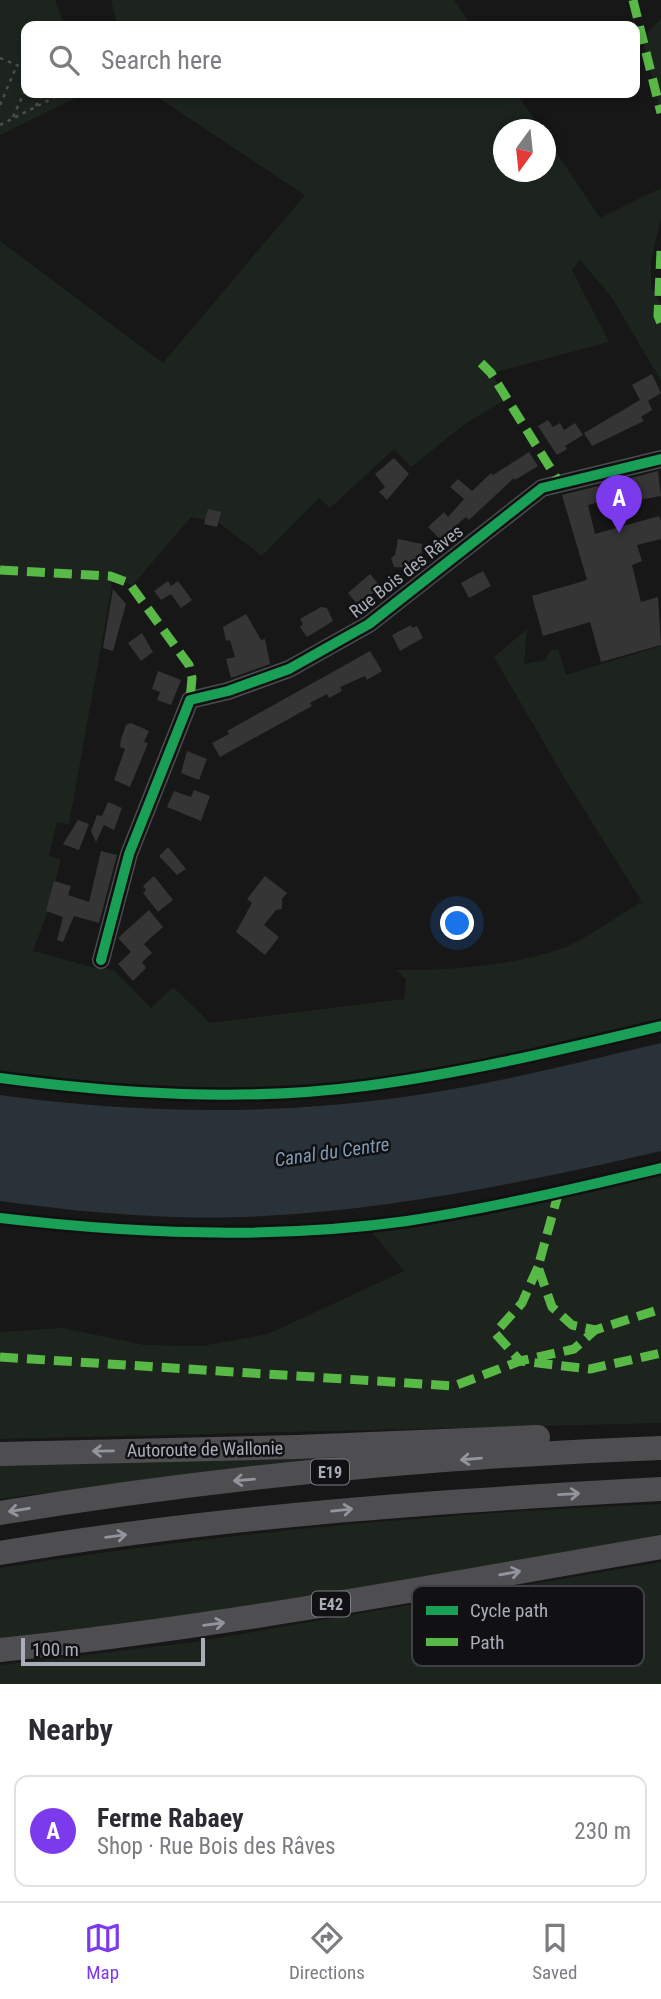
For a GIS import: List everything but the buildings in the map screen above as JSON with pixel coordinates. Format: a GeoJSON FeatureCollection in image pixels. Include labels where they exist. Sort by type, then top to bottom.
{"type":"FeatureCollection","features":[{"type":"Feature","properties":{"kind":"highway","name":"Autoroute de Wallonie"},"geometry":{"type":"LineString","coordinates":[[0,1454],[297,1447],[661,1431]]}},
{"type":"Feature","properties":{"kind":"highway","name":"E19"},"geometry":{"type":"LineString","coordinates":[[0,1513],[209,1484],[537,1453],[661,1448]]}},
{"type":"Feature","properties":{"kind":"highway","name":"E19"},"geometry":{"type":"LineString","coordinates":[[0,1553],[213,1523],[374,1507],[661,1489]]}},
{"type":"Feature","properties":{"kind":"highway","name":"E42"},"geometry":{"type":"LineString","coordinates":[[436,1586],[661,1547]]}},
{"type":"Feature","properties":{"kind":"highway","name":"E42"},"geometry":{"type":"LineString","coordinates":[[0,1650],[234,1621],[412,1590]]}},
{"type":"Feature","properties":{"kind":"street","name":"Rue Bois des Râves"},"geometry":{"type":"LineString","coordinates":[[101,960],[129,854],[190,700],[239,688],[289,669],[369,624],[542,488],[661,459]]}},
{"type":"Feature","properties":{"kind":"path"},"geometry":{"type":"LineString","coordinates":[[0,59],[21,67]]}},
{"type":"Feature","properties":{"kind":"path"},"geometry":{"type":"LineString","coordinates":[[0,105],[17,65]]}},
{"type":"Feature","properties":{"kind":"path"},"geometry":{"type":"LineString","coordinates":[[13,118],[22,98]]}},
{"type":"Feature","properties":{"kind":"path"},"geometry":{"type":"LineString","coordinates":[[36,107],[40,98]]}},
{"type":"Feature","properties":{"kind":"path"},"geometry":{"type":"LineString","coordinates":[[0,125],[53,98]]}},
{"type":"Feature","properties":{"kind":"shaded area"},"geometry":{"type":"Polygon","coordinates":[[[0,0],[55,0],[63,21],[21,21],[21,98],[76,98],[0,135],[0,0]]]}},
{"type":"Feature","properties":{"kind":"shaded area"},"geometry":{"type":"Polygon","coordinates":[[[111,0],[454,0],[469,21],[117,21],[111,0]]]}},
{"type":"Feature","properties":{"kind":"shaded area"},"geometry":{"type":"Polygon","coordinates":[[[661,19],[661,113],[642,38],[661,19]]]}},
{"type":"Feature","properties":{"kind":"shaded area"},"geometry":{"type":"Polygon","coordinates":[[[159,98],[519,98],[534,119],[493,119],[493,182],[556,182],[556,152],[600,218],[661,188],[661,219],[651,261],[651,288],[661,305],[661,381],[611,296],[580,260],[572,270],[609,342],[492,373],[506,399],[465,424],[411,467],[394,449],[330,508],[319,498],[262,556],[218,522],[191,517],[132,586],[110,576],[112,586],[69,824],[57,822],[49,856],[61,859],[48,911],[33,951],[92,967],[114,970],[151,1008],[173,987],[210,1023],[404,999],[406,980],[397,970],[481,966],[544,954],[583,938],[642,902],[565,779],[494,657],[527,629],[524,664],[545,660],[550,651],[558,649],[566,675],[661,646],[661,1026],[474,1069],[315,1090],[180,1092],[0,1078],[0,241],[163,363],[305,195],[159,98]]]}},
{"type":"Feature","properties":{"kind":"shaded area"},"geometry":{"type":"Polygon","coordinates":[[[661,1168],[661,1423],[0,1439],[0,1332],[63,1328],[144,1345],[202,1346],[268,1334],[404,1271],[366,1225],[465,1211],[661,1168]]]}},
{"type":"Feature","properties":{"kind":"shaded area"},"geometry":{"type":"Polygon","coordinates":[[[350,1457],[211,1471],[0,1499],[0,1462],[350,1457]]]}},
{"type":"Feature","properties":{"kind":"shaded area"},"geometry":{"type":"Polygon","coordinates":[[[661,1504],[661,1540],[230,1612],[0,1641],[0,1568],[164,1544],[329,1526],[661,1504]]]}},
{"type":"Feature","properties":{"kind":"shaded area"},"geometry":{"type":"Polygon","coordinates":[[[661,1562],[661,1684],[0,1684],[0,1665],[194,1642],[412,1605],[412,1666],[644,1666],[644,1586],[521,1586],[661,1562]]]}},
{"type":"Feature","properties":{"kind":"water","name":"Canal du Centre"},"geometry":{"type":"Polygon","coordinates":[[[661,1043],[661,1151],[464,1192],[365,1207],[264,1216],[165,1217],[0,1201],[0,1095],[156,1109],[313,1107],[448,1090],[661,1043]]]}},
{"type":"Feature","properties":{"kind":"marked path"},"geometry":{"type":"LineString","coordinates":[[633,0],[638,21]]}},
{"type":"Feature","properties":{"kind":"marked path"},"geometry":{"type":"LineString","coordinates":[[640,28],[661,113]]}},
{"type":"Feature","properties":{"kind":"marked path"},"geometry":{"type":"LineString","coordinates":[[661,251],[658,316],[661,323]]}},
{"type":"Feature","properties":{"kind":"marked path"},"geometry":{"type":"LineString","coordinates":[[481,363],[491,373],[559,482]]}},
{"type":"Feature","properties":{"kind":"marked path"},"geometry":{"type":"LineString","coordinates":[[0,570],[110,576],[129,583],[189,665],[192,678],[190,700]]}},
{"type":"Feature","properties":{"kind":"marked path"},"geometry":{"type":"LineString","coordinates":[[559,1191],[538,1267],[552,1307],[572,1325],[595,1330],[661,1309]]}},
{"type":"Feature","properties":{"kind":"marked path"},"geometry":{"type":"LineString","coordinates":[[538,1267],[522,1303],[495,1333],[520,1361],[574,1349],[595,1330]]}},
{"type":"Feature","properties":{"kind":"marked path"},"geometry":{"type":"LineString","coordinates":[[0,1357],[454,1386],[520,1361],[590,1369],[661,1353]]}},
{"type":"Feature","properties":{"kind":"cycle path"},"geometry":{"type":"LineString","coordinates":[[101,960],[129,854],[190,700],[228,691],[289,669],[369,624],[542,488],[661,459]]}},
{"type":"Feature","properties":{"kind":"cycle path"},"geometry":{"type":"LineString","coordinates":[[0,1078],[182,1094],[319,1091],[402,1081],[477,1067],[661,1026]]}},
{"type":"Feature","properties":{"kind":"cycle path"},"geometry":{"type":"LineString","coordinates":[[0,1218],[152,1231],[305,1231],[407,1221],[471,1210],[661,1168]]}},
{"type":"Feature","properties":{"kind":"place","name":"Ferme Rabaey"},"geometry":{"type":"Point","coordinates":[619,533]}}]}
